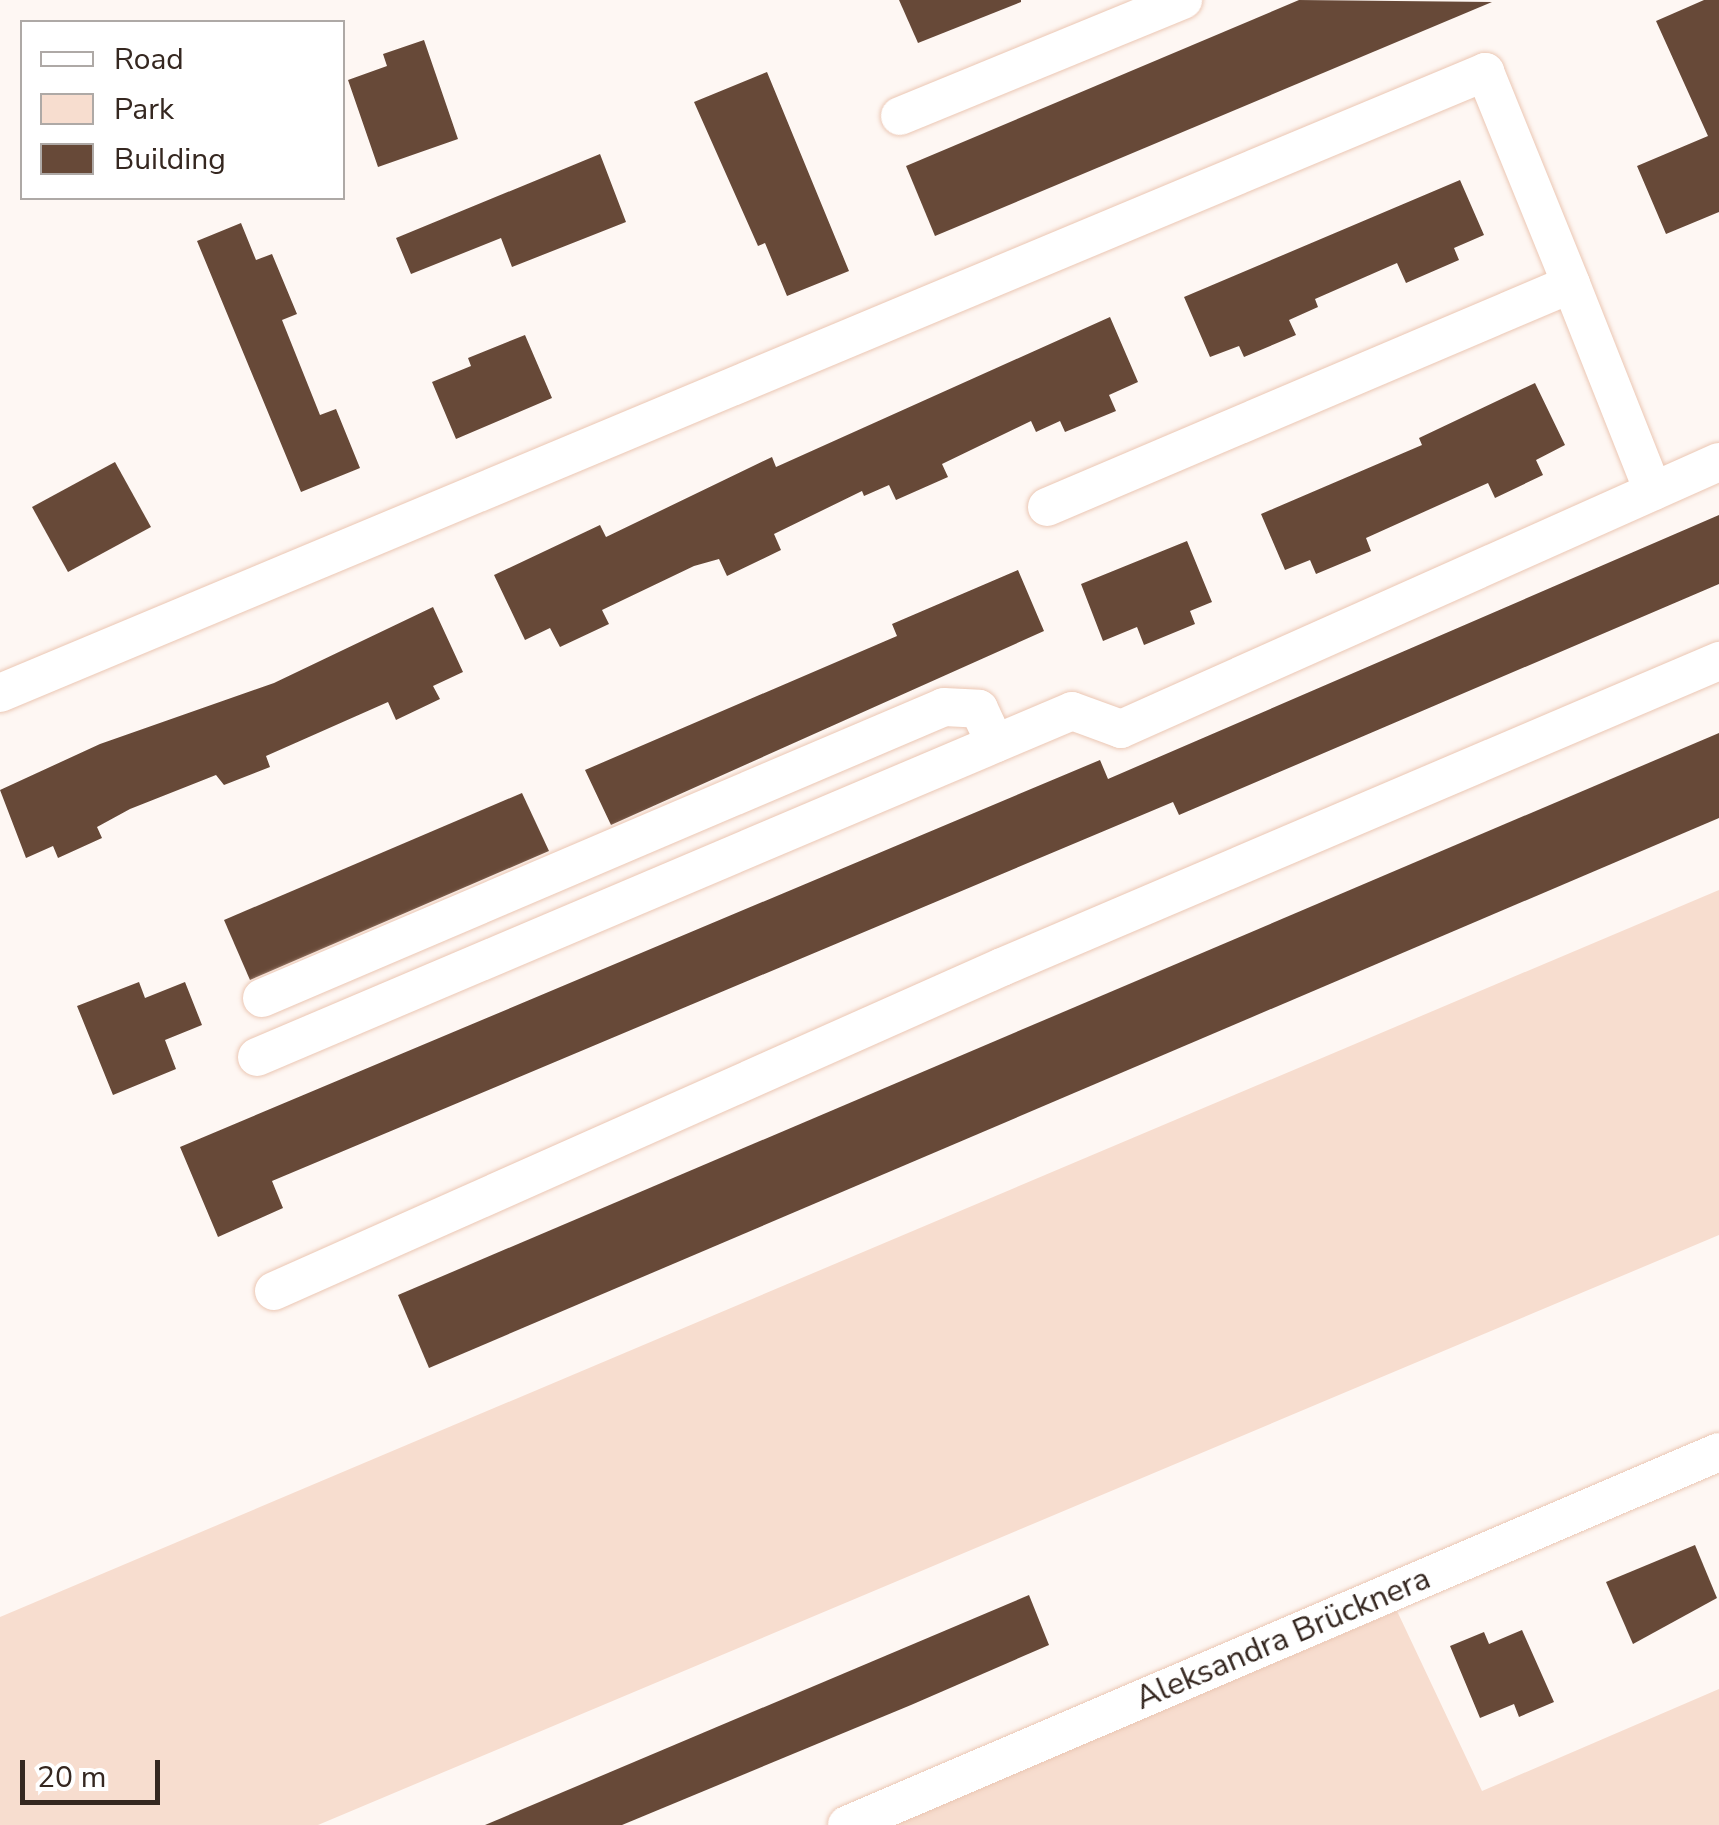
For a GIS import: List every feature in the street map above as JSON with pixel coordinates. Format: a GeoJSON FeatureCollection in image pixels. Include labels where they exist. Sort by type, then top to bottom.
{"type":"FeatureCollection","features":[{"type":"Feature","properties":{"kind":"street"},"geometry":{"type":"LineString","coordinates":[[900,116],[1183,0]]}},
{"type":"Feature","properties":{"kind":"street"},"geometry":{"type":"LineString","coordinates":[[0,694],[1485,72],[1654,491]]}},
{"type":"Feature","properties":{"kind":"street"},"geometry":{"type":"LineString","coordinates":[[1047,508],[1570,284]]}},
{"type":"Feature","properties":{"kind":"street"},"geometry":{"type":"LineString","coordinates":[[257,1058],[1072,711],[1120,729],[1719,462]]}},
{"type":"Feature","properties":{"kind":"street"},"geometry":{"type":"LineString","coordinates":[[274,1290],[1020,959],[1719,660]]}},
{"type":"Feature","properties":{"kind":"street"},"geometry":{"type":"LineString","coordinates":[[262,998],[944,707],[979,709],[996,744]]}},
{"type":"Feature","properties":{"kind":"street","name":"Aleksandra Brücknera"},"geometry":{"type":"LineString","coordinates":[[848,1825],[1719,1452]]}},
{"type":"Feature","properties":{"kind":"green space"},"geometry":{"type":"Polygon","coordinates":[[[1719,890],[1719,1235],[318,1825],[0,1825],[0,1617],[1719,890]]]}},
{"type":"Feature","properties":{"kind":"green space"},"geometry":{"type":"Polygon","coordinates":[[[1397,1611],[1482,1791],[1719,1689],[1719,1825],[893,1825],[1397,1611]]]}},
{"type":"Feature","properties":{"kind":"building"},"geometry":{"type":"Polygon","coordinates":[[[899,0],[1021,0],[1021,2],[918,43],[899,0]]]}},
{"type":"Feature","properties":{"kind":"building"},"geometry":{"type":"Polygon","coordinates":[[[1299,0],[1492,2],[935,236],[906,166],[1299,0]]]}},
{"type":"Feature","properties":{"kind":"building"},"geometry":{"type":"Polygon","coordinates":[[[1704,0],[1719,0],[1719,212],[1666,234],[1637,166],[1708,136],[1656,21],[1704,0]]]}},
{"type":"Feature","properties":{"kind":"building"},"geometry":{"type":"Polygon","coordinates":[[[424,40],[458,139],[378,167],[348,80],[387,66],[383,54],[424,40]]]}},
{"type":"Feature","properties":{"kind":"building"},"geometry":{"type":"Polygon","coordinates":[[[767,72],[849,271],[787,296],[765,243],[758,246],[694,102],[767,72]]]}},
{"type":"Feature","properties":{"kind":"building"},"geometry":{"type":"Polygon","coordinates":[[[600,154],[626,222],[512,267],[501,238],[411,274],[396,238],[600,154]]]}},
{"type":"Feature","properties":{"kind":"building"},"geometry":{"type":"Polygon","coordinates":[[[1460,180],[1484,235],[1454,248],[1459,260],[1406,283],[1397,263],[1315,299],[1318,307],[1289,320],[1296,335],[1244,357],[1239,346],[1210,357],[1184,297],[1460,180]]]}},
{"type":"Feature","properties":{"kind":"building"},"geometry":{"type":"Polygon","coordinates":[[[241,223],[256,260],[272,254],[297,314],[282,320],[320,415],[336,409],[360,468],[301,492],[197,241],[241,223]]]}},
{"type":"Feature","properties":{"kind":"building"},"geometry":{"type":"Polygon","coordinates":[[[1110,317],[1138,382],[1109,395],[1116,411],[1065,432],[1060,421],[1036,432],[1031,421],[942,464],[948,477],[896,500],[889,485],[864,496],[862,491],[774,534],[781,550],[727,576],[719,559],[694,566],[602,610],[609,624],[560,647],[550,628],[525,640],[494,575],[600,525],[606,537],[772,457],[776,467],[1110,317]]]}},
{"type":"Feature","properties":{"kind":"building"},"geometry":{"type":"Polygon","coordinates":[[[525,335],[552,398],[456,439],[432,382],[471,366],[468,358],[525,335]]]}},
{"type":"Feature","properties":{"kind":"building"},"geometry":{"type":"Polygon","coordinates":[[[1535,383],[1565,445],[1536,460],[1543,475],[1495,498],[1488,483],[1366,538],[1371,551],[1316,574],[1310,560],[1285,570],[1261,514],[1422,445],[1419,438],[1535,383]]]}},
{"type":"Feature","properties":{"kind":"building"},"geometry":{"type":"Polygon","coordinates":[[[115,462],[151,527],[68,572],[32,507],[115,462]]]}},
{"type":"Feature","properties":{"kind":"building"},"geometry":{"type":"Polygon","coordinates":[[[1719,515],[1719,584],[1179,815],[1173,802],[272,1181],[283,1208],[218,1237],[180,1147],[1100,760],[1108,779],[1719,515]]]}},
{"type":"Feature","properties":{"kind":"building"},"geometry":{"type":"Polygon","coordinates":[[[1187,541],[1212,602],[1190,611],[1195,624],[1144,645],[1137,627],[1103,641],[1081,584],[1187,541]]]}},
{"type":"Feature","properties":{"kind":"building"},"geometry":{"type":"Polygon","coordinates":[[[1018,570],[1044,631],[611,825],[585,770],[897,636],[892,624],[1018,570]]]}},
{"type":"Feature","properties":{"kind":"building"},"geometry":{"type":"Polygon","coordinates":[[[433,607],[463,672],[433,686],[440,699],[396,720],[388,702],[266,756],[270,767],[224,785],[216,775],[130,809],[97,827],[102,838],[58,858],[53,846],[26,858],[0,790],[100,744],[274,683],[433,607]]]}},
{"type":"Feature","properties":{"kind":"building"},"geometry":{"type":"Polygon","coordinates":[[[1719,733],[1719,818],[429,1368],[398,1295],[1719,733]]]}},
{"type":"Feature","properties":{"kind":"building"},"geometry":{"type":"Polygon","coordinates":[[[522,793],[549,851],[250,980],[224,920],[522,793]]]}},
{"type":"Feature","properties":{"kind":"building"},"geometry":{"type":"Polygon","coordinates":[[[139,982],[145,998],[185,982],[202,1025],[165,1040],[176,1069],[113,1095],[77,1006],[139,982]]]}},
{"type":"Feature","properties":{"kind":"building"},"geometry":{"type":"Polygon","coordinates":[[[1695,1545],[1717,1598],[1633,1644],[1606,1582],[1695,1545]]]}},
{"type":"Feature","properties":{"kind":"building"},"geometry":{"type":"Polygon","coordinates":[[[1029,1595],[1049,1645],[911,1705],[622,1825],[485,1825],[1029,1595]]]}},
{"type":"Feature","properties":{"kind":"building"},"geometry":{"type":"Polygon","coordinates":[[[1522,1630],[1554,1702],[1519,1717],[1514,1704],[1480,1718],[1450,1646],[1484,1632],[1489,1644],[1522,1630]]]}}]}
